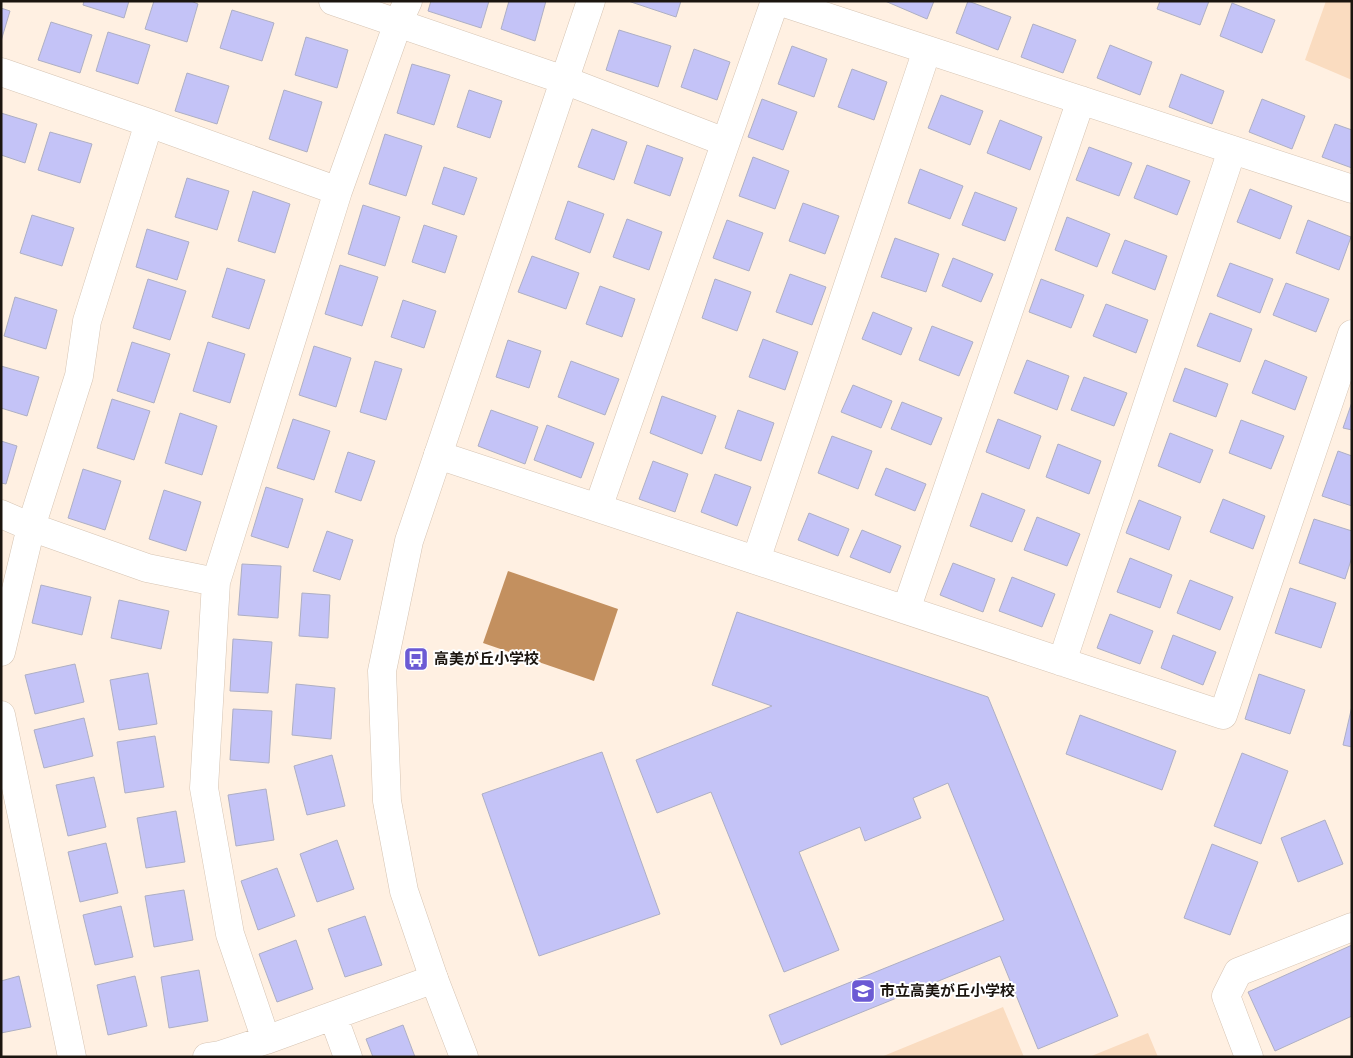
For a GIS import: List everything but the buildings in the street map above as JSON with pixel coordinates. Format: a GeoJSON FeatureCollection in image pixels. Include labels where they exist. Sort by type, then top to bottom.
{"type":"FeatureCollection","features":[{"type":"Feature","properties":{"kind":"street"},"geometry":{"type":"LineString","coordinates":[[333,1],[403,12],[564,80],[725,142]]}},
{"type":"Feature","properties":{"kind":"street"},"geometry":{"type":"LineString","coordinates":[[464,1057],[434,979],[404,891],[387,801],[382,671],[408,541],[591,1]]}},
{"type":"Feature","properties":{"kind":"street"},"geometry":{"type":"LineString","coordinates":[[598,508],[776,1],[1352,189]]}},
{"type":"Feature","properties":{"kind":"street"},"geometry":{"type":"LineString","coordinates":[[266,1040],[230,934],[204,788],[216,582],[338,191],[403,12]]}},
{"type":"Feature","properties":{"kind":"street"},"geometry":{"type":"LineString","coordinates":[[756,560],[928,50]]}},
{"type":"Feature","properties":{"kind":"street"},"geometry":{"type":"LineString","coordinates":[[1,72],[338,191]]}},
{"type":"Feature","properties":{"kind":"street"},"geometry":{"type":"LineString","coordinates":[[906,610],[1080,100]]}},
{"type":"Feature","properties":{"kind":"street"},"geometry":{"type":"LineString","coordinates":[[1,652],[31,527],[79,376],[87,321],[149,123]]}},
{"type":"Feature","properties":{"kind":"street"},"geometry":{"type":"LineString","coordinates":[[1062,662],[1232,150]]}},
{"type":"Feature","properties":{"kind":"street"},"geometry":{"type":"LineString","coordinates":[[438,455],[1223,715],[1352,334]]}},
{"type":"Feature","properties":{"kind":"street"},"geometry":{"type":"LineString","coordinates":[[1,514],[31,527],[147,568],[216,582]]}},
{"type":"Feature","properties":{"kind":"street"},"geometry":{"type":"LineString","coordinates":[[1,715],[72,1057]]}},
{"type":"Feature","properties":{"kind":"street"},"geometry":{"type":"LineString","coordinates":[[1249,1057],[1226,996],[1238,972],[1352,927]]}},
{"type":"Feature","properties":{"kind":"street"},"geometry":{"type":"LineString","coordinates":[[206,1057],[220,1055],[266,1040],[434,979]]}},
{"type":"Feature","properties":{"kind":"street"},"geometry":{"type":"LineString","coordinates":[[333,1016],[348,1057]]}},
{"type":"Feature","properties":{"kind":"shaded area"},"geometry":{"type":"Polygon","coordinates":[[[1326,1],[1352,1],[1352,80],[1305,60],[1326,1]]]}},
{"type":"Feature","properties":{"kind":"shaded area"},"geometry":{"type":"Polygon","coordinates":[[[508,571],[618,609],[594,681],[483,643],[508,571]]]}},
{"type":"Feature","properties":{"kind":"shaded area"},"geometry":{"type":"Polygon","coordinates":[[[1003,1007],[1024,1057],[881,1057],[1003,1007]]]}},
{"type":"Feature","properties":{"kind":"shaded area"},"geometry":{"type":"Polygon","coordinates":[[[1148,1033],[1158,1057],[1089,1057],[1148,1033]]]}},
{"type":"Feature","properties":{"kind":"place","name":"高美が丘小学校"},"geometry":{"type":"Point","coordinates":[416,659]}},
{"type":"Feature","properties":{"kind":"place","name":"市立高美が丘小学校"},"geometry":{"type":"Point","coordinates":[863,991]}}]}
